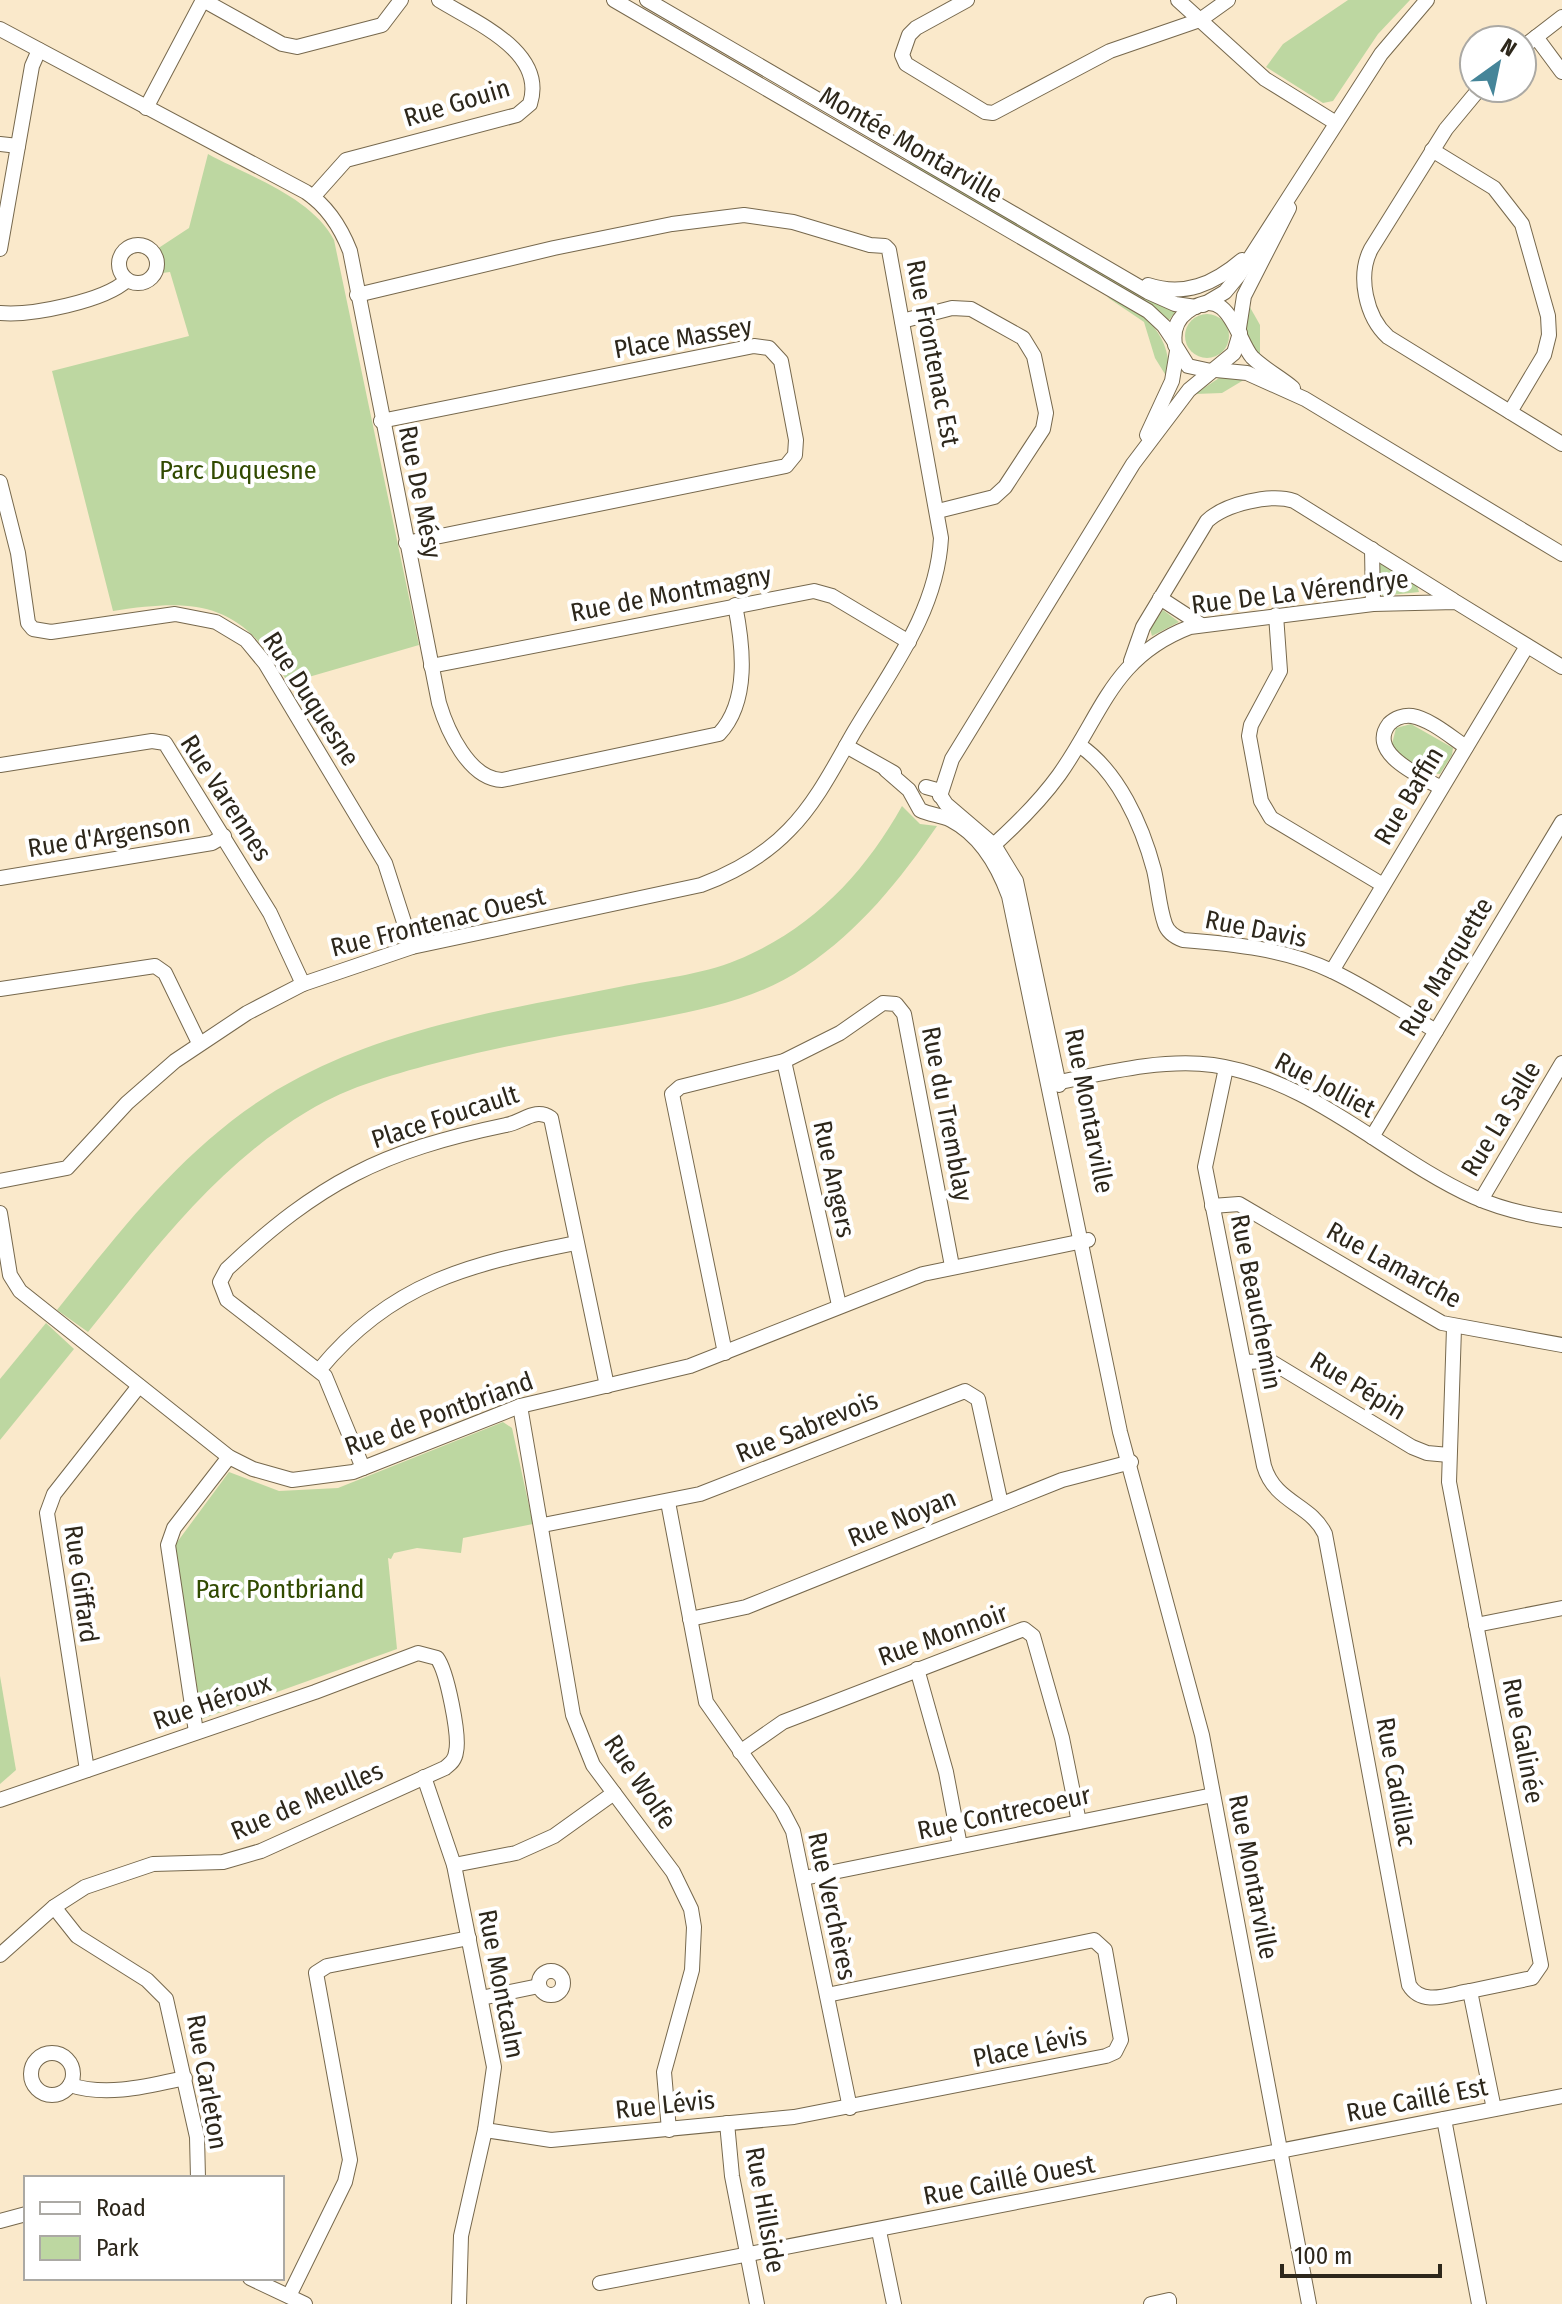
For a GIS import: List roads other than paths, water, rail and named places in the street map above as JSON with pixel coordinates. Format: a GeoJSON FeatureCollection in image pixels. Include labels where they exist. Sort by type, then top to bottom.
{"type":"FeatureCollection","features":[{"type":"Feature","properties":{"kind":"street"},"geometry":{"type":"LineString","coordinates":[[146,108],[203,0],[282,44],[297,47],[382,25],[401,0]]}},
{"type":"Feature","properties":{"kind":"street","name":"Rue Gouin"},"geometry":{"type":"LineString","coordinates":[[313,197],[335,168],[346,160],[517,115],[528,107],[532,91],[518,51],[439,0]]}},
{"type":"Feature","properties":{"kind":"street","name":"Montée Montarville"},"geometry":{"type":"LineString","coordinates":[[614,0],[1148,311],[1164,326],[1175,346]]}},
{"type":"Feature","properties":{"kind":"street","name":"Montée Montarville"},"geometry":{"type":"LineString","coordinates":[[647,0],[1167,302],[1200,306]]}},
{"type":"Feature","properties":{"kind":"street"},"geometry":{"type":"LineString","coordinates":[[967,0],[916,28],[909,35],[902,55],[906,64],[985,112],[993,113],[1110,51],[1200,20],[1228,0]]}},
{"type":"Feature","properties":{"kind":"street"},"geometry":{"type":"LineString","coordinates":[[1178,0],[1265,79],[1336,123]]}},
{"type":"Feature","properties":{"kind":"street"},"geometry":{"type":"LineString","coordinates":[[1133,464],[1171,385],[1179,321],[1228,289],[1381,54],[1427,0]]}},
{"type":"Feature","properties":{"kind":"street"},"geometry":{"type":"LineString","coordinates":[[1538,35],[1562,17]]}},
{"type":"Feature","properties":{"kind":"street","name":"Rue De Mésy"},"geometry":{"type":"LineString","coordinates":[[0,29],[313,197],[343,234],[442,711],[460,746],[480,772],[502,780],[719,734],[734,707],[742,666],[735,605]]}},
{"type":"Feature","properties":{"kind":"street"},"geometry":{"type":"LineString","coordinates":[[1538,40],[1562,72]]}},
{"type":"Feature","properties":{"kind":"street"},"geometry":{"type":"LineString","coordinates":[[0,249],[39,50]]}},
{"type":"Feature","properties":{"kind":"street"},"geometry":{"type":"LineString","coordinates":[[1468,104],[1432,150],[1366,260],[1364,279],[1372,313],[1392,340],[1562,444]]}},
{"type":"Feature","properties":{"kind":"street"},"geometry":{"type":"LineString","coordinates":[[0,144],[18,146]]}},
{"type":"Feature","properties":{"kind":"street"},"geometry":{"type":"LineString","coordinates":[[1432,150],[1494,188],[1522,224],[1549,319],[1549,335],[1544,355],[1510,412]]}},
{"type":"Feature","properties":{"kind":"street"},"geometry":{"type":"LineString","coordinates":[[914,800],[916,793],[952,759],[1133,464],[1185,394],[1236,350],[1244,296],[1309,168]]}},
{"type":"Feature","properties":{"kind":"street","name":"Rue Frontenac Est"},"geometry":{"type":"LineString","coordinates":[[357,295],[554,248],[672,224],[744,215],[793,222],[870,245],[885,246],[889,250],[941,538],[937,572],[909,642],[846,746]]}},
{"type":"Feature","properties":{"kind":"street"},"geometry":{"type":"LineString","coordinates":[[1109,269],[1155,287],[1189,289],[1220,278],[1253,248]]}},
{"type":"Feature","properties":{"kind":"street"},"geometry":{"type":"LineString","coordinates":[[0,313],[36,311],[116,290],[127,280]]}},
{"type":"Feature","properties":{"kind":"street"},"geometry":{"type":"LineString","coordinates":[[1200,306],[1222,309],[1239,330],[1253,358],[1305,399]]}},
{"type":"Feature","properties":{"kind":"street"},"geometry":{"type":"LineString","coordinates":[[902,321],[952,308],[971,309],[1023,338],[1034,356],[1046,413],[1043,429],[1005,487],[994,497],[938,511]]}},
{"type":"Feature","properties":{"kind":"street","name":"Place Massey"},"geometry":{"type":"LineString","coordinates":[[381,421],[754,346],[769,348],[781,361],[797,446],[793,460],[786,466],[406,543]]}},
{"type":"Feature","properties":{"kind":"street"},"geometry":{"type":"LineString","coordinates":[[1175,346],[1188,366],[1247,373],[1305,399],[1562,554]]}},
{"type":"Feature","properties":{"kind":"street","name":"Rue Duquesne"},"geometry":{"type":"LineString","coordinates":[[0,482],[6,525],[28,623],[33,629],[51,632],[175,614],[216,622],[253,647],[385,863],[412,947]]}},
{"type":"Feature","properties":{"kind":"street"},"geometry":{"type":"LineString","coordinates":[[1131,661],[1134,645],[1210,518],[1222,510],[1271,499],[1294,501],[1562,667]]}},
{"type":"Feature","properties":{"kind":"street"},"geometry":{"type":"LineString","coordinates":[[1372,549],[1373,604]]}},
{"type":"Feature","properties":{"kind":"street","name":"Rue de Montmagny"},"geometry":{"type":"LineString","coordinates":[[431,666],[735,605],[823,591],[909,642]]}},
{"type":"Feature","properties":{"kind":"street"},"geometry":{"type":"LineString","coordinates":[[1160,598],[1200,624]]}},
{"type":"Feature","properties":{"kind":"street","name":"Rue De La Vérendrye"},"geometry":{"type":"LineString","coordinates":[[990,848],[1039,800],[1079,745],[1131,661],[1163,638],[1200,624],[1373,604],[1456,602]]}},
{"type":"Feature","properties":{"kind":"street"},"geometry":{"type":"LineString","coordinates":[[1276,615],[1280,671],[1250,732],[1262,805],[1271,818],[1383,885]]}},
{"type":"Feature","properties":{"kind":"street","name":"Rue Baffin"},"geometry":{"type":"LineString","coordinates":[[1332,971],[1527,646]]}},
{"type":"Feature","properties":{"kind":"street"},"geometry":{"type":"LineString","coordinates":[[1441,788],[1391,755],[1384,742],[1387,727],[1398,718],[1413,716],[1466,747]]}},
{"type":"Feature","properties":{"kind":"street","name":"Rue Varennes"},"geometry":{"type":"LineString","coordinates":[[0,765],[162,742],[172,750],[274,919],[303,984]]}},
{"type":"Feature","properties":{"kind":"street","name":"Rue Davis"},"geometry":{"type":"LineString","coordinates":[[1079,745],[1101,765],[1134,816],[1150,857],[1165,924],[1173,936],[1272,951],[1332,971],[1436,1031]]}},
{"type":"Feature","properties":{"kind":"street","name":"Rue Frontenac Ouest"},"geometry":{"type":"LineString","coordinates":[[0,1181],[67,1168],[127,1103],[199,1043],[303,984],[412,947],[701,885],[721,877],[791,828],[846,746]]}},
{"type":"Feature","properties":{"kind":"street","name":"Rue Montarville"},"geometry":{"type":"LineString","coordinates":[[846,746],[886,770],[935,789],[990,848],[1011,905],[1054,1083],[1126,1418],[1131,1462],[1194,1701],[1309,2304]]}},
{"type":"Feature","properties":{"kind":"street"},"geometry":{"type":"LineString","coordinates":[[925,813],[935,811],[952,759]]}},
{"type":"Feature","properties":{"kind":"street","name":"Rue Montarville"},"geometry":{"type":"LineString","coordinates":[[886,770],[914,800],[916,807],[950,820],[990,848]]}},
{"type":"Feature","properties":{"kind":"street","name":"Rue Marquette"},"geometry":{"type":"LineString","coordinates":[[1372,1137],[1562,822]]}},
{"type":"Feature","properties":{"kind":"street","name":"Rue d'Argenson"},"geometry":{"type":"LineString","coordinates":[[0,878],[212,843],[224,836]]}},
{"type":"Feature","properties":{"kind":"street"},"geometry":{"type":"LineString","coordinates":[[0,989],[155,966],[165,973],[199,1043]]}},
{"type":"Feature","properties":{"kind":"street","name":"Rue du Tremblay"},"geometry":{"type":"LineString","coordinates":[[725,1353],[671,1098],[680,1087],[784,1061],[840,1033],[889,1002],[901,1008],[952,1266]]}},
{"type":"Feature","properties":{"kind":"street","name":"Rue Angers"},"geometry":{"type":"LineString","coordinates":[[784,1061],[839,1305]]}},
{"type":"Feature","properties":{"kind":"street","name":"Rue La Salle"},"geometry":{"type":"LineString","coordinates":[[1481,1200],[1556,1084],[1562,1063]]}},
{"type":"Feature","properties":{"kind":"street","name":"Rue Jolliet"},"geometry":{"type":"LineString","coordinates":[[1054,1083],[1167,1065],[1226,1068],[1292,1091],[1481,1200],[1562,1220]]}},
{"type":"Feature","properties":{"kind":"street","name":"Rue Beauchemin"},"geometry":{"type":"LineString","coordinates":[[1226,1068],[1205,1159],[1266,1474],[1283,1497],[1319,1523]]}},
{"type":"Feature","properties":{"kind":"street","name":"Place Foucault"},"geometry":{"type":"LineString","coordinates":[[363,1468],[330,1384],[320,1369],[227,1300],[220,1282],[223,1273],[293,1210],[337,1181],[397,1153],[444,1138],[520,1122],[532,1114],[542,1113],[554,1123],[607,1386]]}},
{"type":"Feature","properties":{"kind":"street","name":"Rue Lamarche"},"geometry":{"type":"LineString","coordinates":[[1212,1206],[1230,1202],[1244,1206],[1454,1328],[1562,1345]]}},
{"type":"Feature","properties":{"kind":"street","name":"Rue de Pontbriand"},"geometry":{"type":"LineString","coordinates":[[0,1213],[9,1272],[15,1286],[229,1457],[253,1469],[292,1480],[322,1479],[363,1468],[520,1406],[670,1372],[725,1353],[839,1305],[952,1266],[1086,1240]]}},
{"type":"Feature","properties":{"kind":"street"},"geometry":{"type":"LineString","coordinates":[[320,1369],[370,1318],[414,1289],[464,1268],[576,1243]]}},
{"type":"Feature","properties":{"kind":"street","name":"Rue Galinée"},"geometry":{"type":"LineString","coordinates":[[1454,1328],[1449,1482],[1541,1965],[1532,1978],[1470,1991]]}},
{"type":"Feature","properties":{"kind":"street","name":"Rue Pépin"},"geometry":{"type":"LineString","coordinates":[[1244,1362],[1270,1361],[1412,1447],[1449,1455]]}},
{"type":"Feature","properties":{"kind":"street","name":"Rue Giffard"},"geometry":{"type":"LineString","coordinates":[[87,1770],[47,1513],[59,1487],[139,1386]]}},
{"type":"Feature","properties":{"kind":"street","name":"Rue Sabrevois"},"geometry":{"type":"LineString","coordinates":[[543,1525],[668,1502],[731,1483],[965,1391],[978,1399],[1001,1504]]}},
{"type":"Feature","properties":{"kind":"street","name":"Rue Wolfe"},"geometry":{"type":"LineString","coordinates":[[520,1406],[543,1525],[573,1715],[593,1765],[673,1872],[685,1894],[694,1927],[692,1970],[664,2072],[669,2130]]}},
{"type":"Feature","properties":{"kind":"street"},"geometry":{"type":"LineString","coordinates":[[196,1732],[168,1545],[174,1528],[229,1457]]}},
{"type":"Feature","properties":{"kind":"street","name":"Rue Noyan"},"geometry":{"type":"LineString","coordinates":[[690,1619],[746,1607],[1062,1480],[1131,1462]]}},
{"type":"Feature","properties":{"kind":"street","name":"Rue Verchères"},"geometry":{"type":"LineString","coordinates":[[668,1502],[706,1702],[788,1820],[804,1878],[850,2108]]}},
{"type":"Feature","properties":{"kind":"street","name":"Rue Cadillac"},"geometry":{"type":"LineString","coordinates":[[1319,1523],[1329,1552],[1409,1985],[1418,1996],[1428,1998],[1470,1991]]}},
{"type":"Feature","properties":{"kind":"street"},"geometry":{"type":"LineString","coordinates":[[1476,1625],[1562,1608]]}},
{"type":"Feature","properties":{"kind":"street","name":"Rue Monnoir"},"geometry":{"type":"LineString","coordinates":[[740,1752],[783,1722],[1016,1630],[1029,1632],[1062,1738],[1079,1822]]}},
{"type":"Feature","properties":{"kind":"street","name":"Rue Héroux"},"geometry":{"type":"LineString","coordinates":[[0,1800],[418,1653],[437,1658]]}},
{"type":"Feature","properties":{"kind":"street","name":"Rue de Meulles"},"geometry":{"type":"LineString","coordinates":[[0,1955],[54,1907],[85,1887],[153,1864],[223,1862],[261,1851],[448,1766],[457,1750],[445,1672],[437,1658]]}},
{"type":"Feature","properties":{"kind":"street"},"geometry":{"type":"LineString","coordinates":[[917,1669],[944,1763],[960,1846]]}},
{"type":"Feature","properties":{"kind":"street","name":"Rue Montcalm"},"geometry":{"type":"LineString","coordinates":[[424,1777],[454,1865],[494,2067],[485,2130],[461,2236],[459,2301]]}},
{"type":"Feature","properties":{"kind":"street"},"geometry":{"type":"LineString","coordinates":[[454,1865],[516,1853],[554,1836],[614,1793]]}},
{"type":"Feature","properties":{"kind":"street","name":"Rue Contrecoeur"},"geometry":{"type":"LineString","coordinates":[[804,1878],[1213,1795]]}},
{"type":"Feature","properties":{"kind":"street","name":"Rue Carleton"},"geometry":{"type":"LineString","coordinates":[[54,1907],[85,1943],[157,1988],[171,2014],[197,2137],[198,2176]]}},
{"type":"Feature","properties":{"kind":"street"},"geometry":{"type":"LineString","coordinates":[[289,2296],[350,2166],[316,1973],[327,1966],[469,1938]]}},
{"type":"Feature","properties":{"kind":"street","name":"Place Lévis"},"geometry":{"type":"LineString","coordinates":[[827,1995],[1087,1940],[1099,1943],[1106,1955],[1121,2037],[1112,2054],[850,2108]]}},
{"type":"Feature","properties":{"kind":"street"},"geometry":{"type":"LineString","coordinates":[[481,1998],[539,1986]]}},
{"type":"Feature","properties":{"kind":"street"},"geometry":{"type":"LineString","coordinates":[[1470,1991],[1494,2109]]}},
{"type":"Feature","properties":{"kind":"street"},"geometry":{"type":"LineString","coordinates":[[70,2085],[85,2090],[131,2089],[185,2078]]}},
{"type":"Feature","properties":{"kind":"street","name":"Rue Caillé Est"},"geometry":{"type":"LineString","coordinates":[[1280,2150],[1562,2096]]}},
{"type":"Feature","properties":{"kind":"street","name":"Rue Lévis"},"geometry":{"type":"LineString","coordinates":[[485,2130],[544,2140],[669,2130],[850,2108]]}},
{"type":"Feature","properties":{"kind":"street"},"geometry":{"type":"LineString","coordinates":[[1444,2119],[1479,2304]]}},
{"type":"Feature","properties":{"kind":"street","name":"Rue Hillside"},"geometry":{"type":"LineString","coordinates":[[727,2123],[732,2176],[757,2304]]}},
{"type":"Feature","properties":{"kind":"street","name":"Rue Caillé Ouest"},"geometry":{"type":"LineString","coordinates":[[600,2283],[879,2231],[1280,2150]]}},
{"type":"Feature","properties":{"kind":"street"},"geometry":{"type":"LineString","coordinates":[[0,2221],[24,2215]]}},
{"type":"Feature","properties":{"kind":"street"},"geometry":{"type":"LineString","coordinates":[[879,2231],[894,2304]]}},
{"type":"Feature","properties":{"kind":"street"},"geometry":{"type":"LineString","coordinates":[[254,2280],[305,2304]]}},
{"type":"Feature","properties":{"kind":"street"},"geometry":{"type":"LineString","coordinates":[[1151,2304],[1169,2302]]}},
{"type":"Feature","properties":{"kind":"park label","name":"Parc Duquesne"},"geometry":{"type":"Point","coordinates":[238,470]}},
{"type":"Feature","properties":{"kind":"park label","name":"Parc Pontbriand"},"geometry":{"type":"Point","coordinates":[280,1589]}}]}
